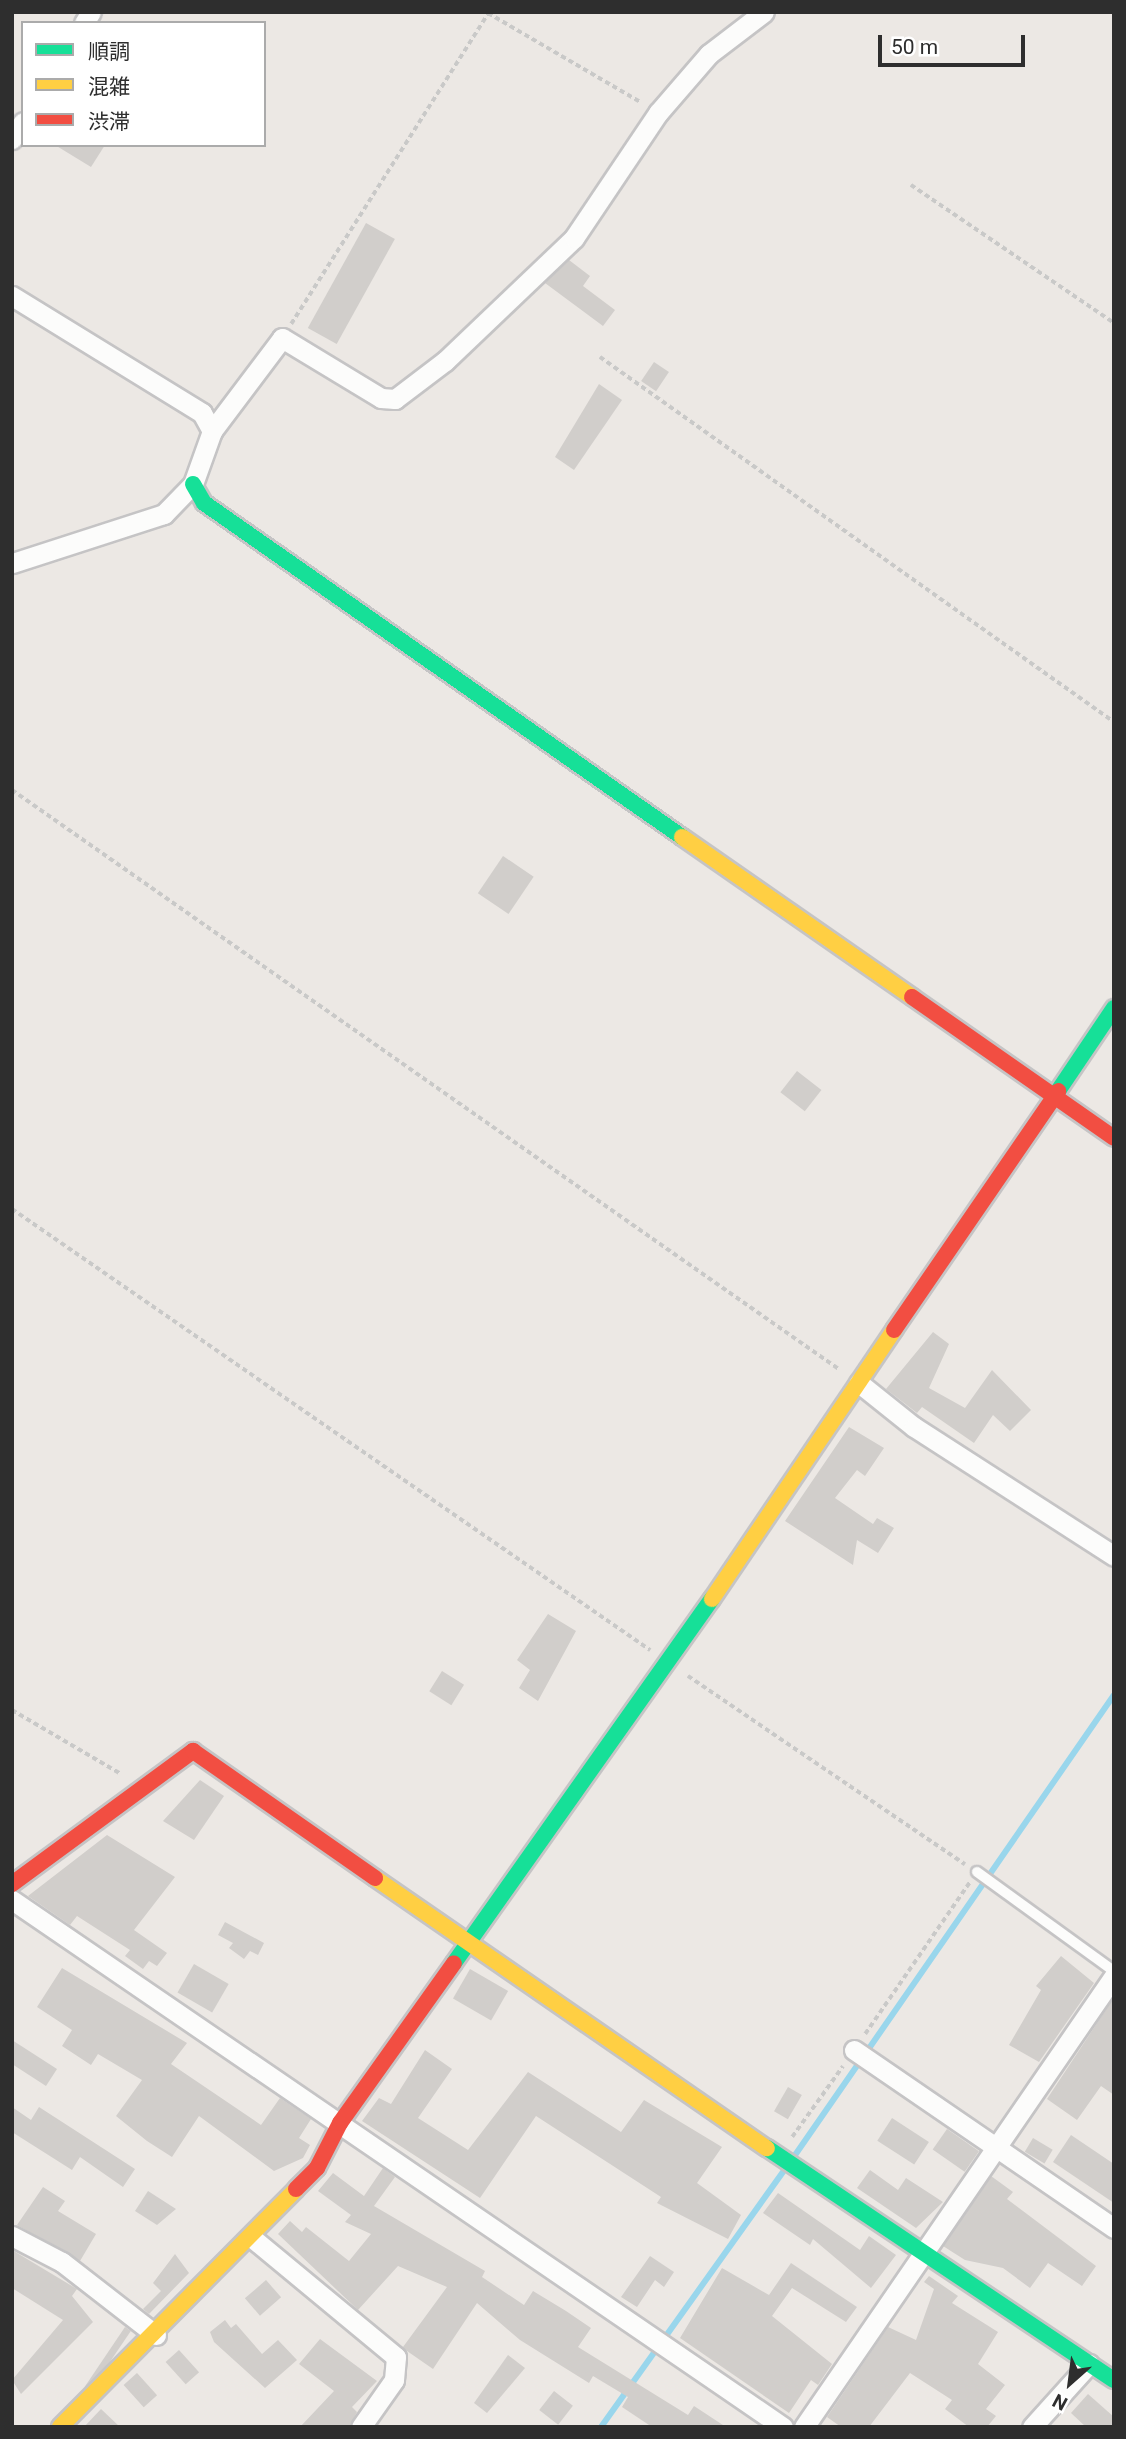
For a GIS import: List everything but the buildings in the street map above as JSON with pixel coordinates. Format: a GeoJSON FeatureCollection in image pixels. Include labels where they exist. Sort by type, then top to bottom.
{"type":"FeatureCollection","features":[{"type":"Feature","properties":{"kind":"street"},"geometry":{"type":"LineString","coordinates":[[12,563],[164,514],[192,484],[212,431],[282,338],[381,398],[395,399],[445,361],[574,237],[658,113],[709,54],[764,12]]}},
{"type":"Feature","properties":{"kind":"street"},"geometry":{"type":"LineString","coordinates":[[12,296],[202,413],[212,431]]}},
{"type":"Feature","properties":{"kind":"street"},"geometry":{"type":"LineString","coordinates":[[192,484],[215,511],[1114,1138]]}},
{"type":"Feature","properties":{"kind":"street"},"geometry":{"type":"LineString","coordinates":[[60,2427],[156,2335],[317,2168],[340,2123],[668,1662],[1114,1009]]}},
{"type":"Feature","properties":{"kind":"street"},"geometry":{"type":"LineString","coordinates":[[859,1383],[914,1427],[1114,1556]]}},
{"type":"Feature","properties":{"kind":"street"},"geometry":{"type":"LineString","coordinates":[[12,1884],[141,1786],[193,1751],[921,2255],[1114,2380]]}},
{"type":"Feature","properties":{"kind":"street"},"geometry":{"type":"LineString","coordinates":[[12,1900],[783,2427]]}},
{"type":"Feature","properties":{"kind":"street"},"geometry":{"type":"LineString","coordinates":[[804,2427],[1114,1973]]}},
{"type":"Feature","properties":{"kind":"street"},"geometry":{"type":"LineString","coordinates":[[854,2050],[1114,2228]]}},
{"type":"Feature","properties":{"kind":"street"},"geometry":{"type":"LineString","coordinates":[[12,2235],[62,2262],[156,2335]]}},
{"type":"Feature","properties":{"kind":"street"},"geometry":{"type":"LineString","coordinates":[[251,2237],[396,2357],[394,2380],[361,2427]]}},
{"type":"Feature","properties":{"kind":"street"},"geometry":{"type":"LineString","coordinates":[[1032,2427],[1089,2364]]}},
{"type":"Feature","properties":{"kind":"lane"},"geometry":{"type":"LineString","coordinates":[[976,1872],[1114,1973]]}},
{"type":"Feature","properties":{"kind":"path"},"geometry":{"type":"LineString","coordinates":[[282,338],[488,13],[658,113]]}},
{"type":"Feature","properties":{"kind":"path"},"geometry":{"type":"LineString","coordinates":[[911,185],[1114,323]]}},
{"type":"Feature","properties":{"kind":"path"},"geometry":{"type":"LineString","coordinates":[[600,357],[1114,722]]}},
{"type":"Feature","properties":{"kind":"path"},"geometry":{"type":"LineString","coordinates":[[12,790],[859,1383]]}},
{"type":"Feature","properties":{"kind":"path"},"geometry":{"type":"LineString","coordinates":[[12,1209],[976,1872],[778,2157]]}},
{"type":"Feature","properties":{"kind":"path"},"geometry":{"type":"LineString","coordinates":[[12,1710],[141,1786]]}},
{"type":"Feature","properties":{"kind":"waterway"},"geometry":{"type":"LineString","coordinates":[[793,2158],[1114,1695]]}},
{"type":"Feature","properties":{"kind":"waterway"},"geometry":{"type":"LineString","coordinates":[[601,2427],[785,2169]]}},
{"type":"Feature","properties":{"kind":"traffic: fast"},"geometry":{"type":"LineString","coordinates":[[193,484],[204,503],[682,837]]}},
{"type":"Feature","properties":{"kind":"traffic: fast"},"geometry":{"type":"LineString","coordinates":[[1058,1091],[1114,1008]]}},
{"type":"Feature","properties":{"kind":"traffic: fast"},"geometry":{"type":"LineString","coordinates":[[454,1963],[712,1599]]}},
{"type":"Feature","properties":{"kind":"traffic: fast"},"geometry":{"type":"LineString","coordinates":[[767,2148],[1114,2380]]}},
{"type":"Feature","properties":{"kind":"traffic: slow"},"geometry":{"type":"LineString","coordinates":[[682,837],[912,997]]}},
{"type":"Feature","properties":{"kind":"traffic: slow"},"geometry":{"type":"LineString","coordinates":[[712,1599],[894,1330]]}},
{"type":"Feature","properties":{"kind":"traffic: slow"},"geometry":{"type":"LineString","coordinates":[[375,1878],[767,2148]]}},
{"type":"Feature","properties":{"kind":"traffic: slow"},"geometry":{"type":"LineString","coordinates":[[60,2427],[296,2189]]}},
{"type":"Feature","properties":{"kind":"traffic: jam"},"geometry":{"type":"LineString","coordinates":[[912,997],[1114,1138]]}},
{"type":"Feature","properties":{"kind":"traffic: jam"},"geometry":{"type":"LineString","coordinates":[[894,1330],[1058,1091]]}},
{"type":"Feature","properties":{"kind":"traffic: jam"},"geometry":{"type":"LineString","coordinates":[[12,1884],[193,1751],[375,1878]]}},
{"type":"Feature","properties":{"kind":"traffic: jam"},"geometry":{"type":"LineString","coordinates":[[296,2189],[317,2168],[340,2123],[454,1963]]}}]}
